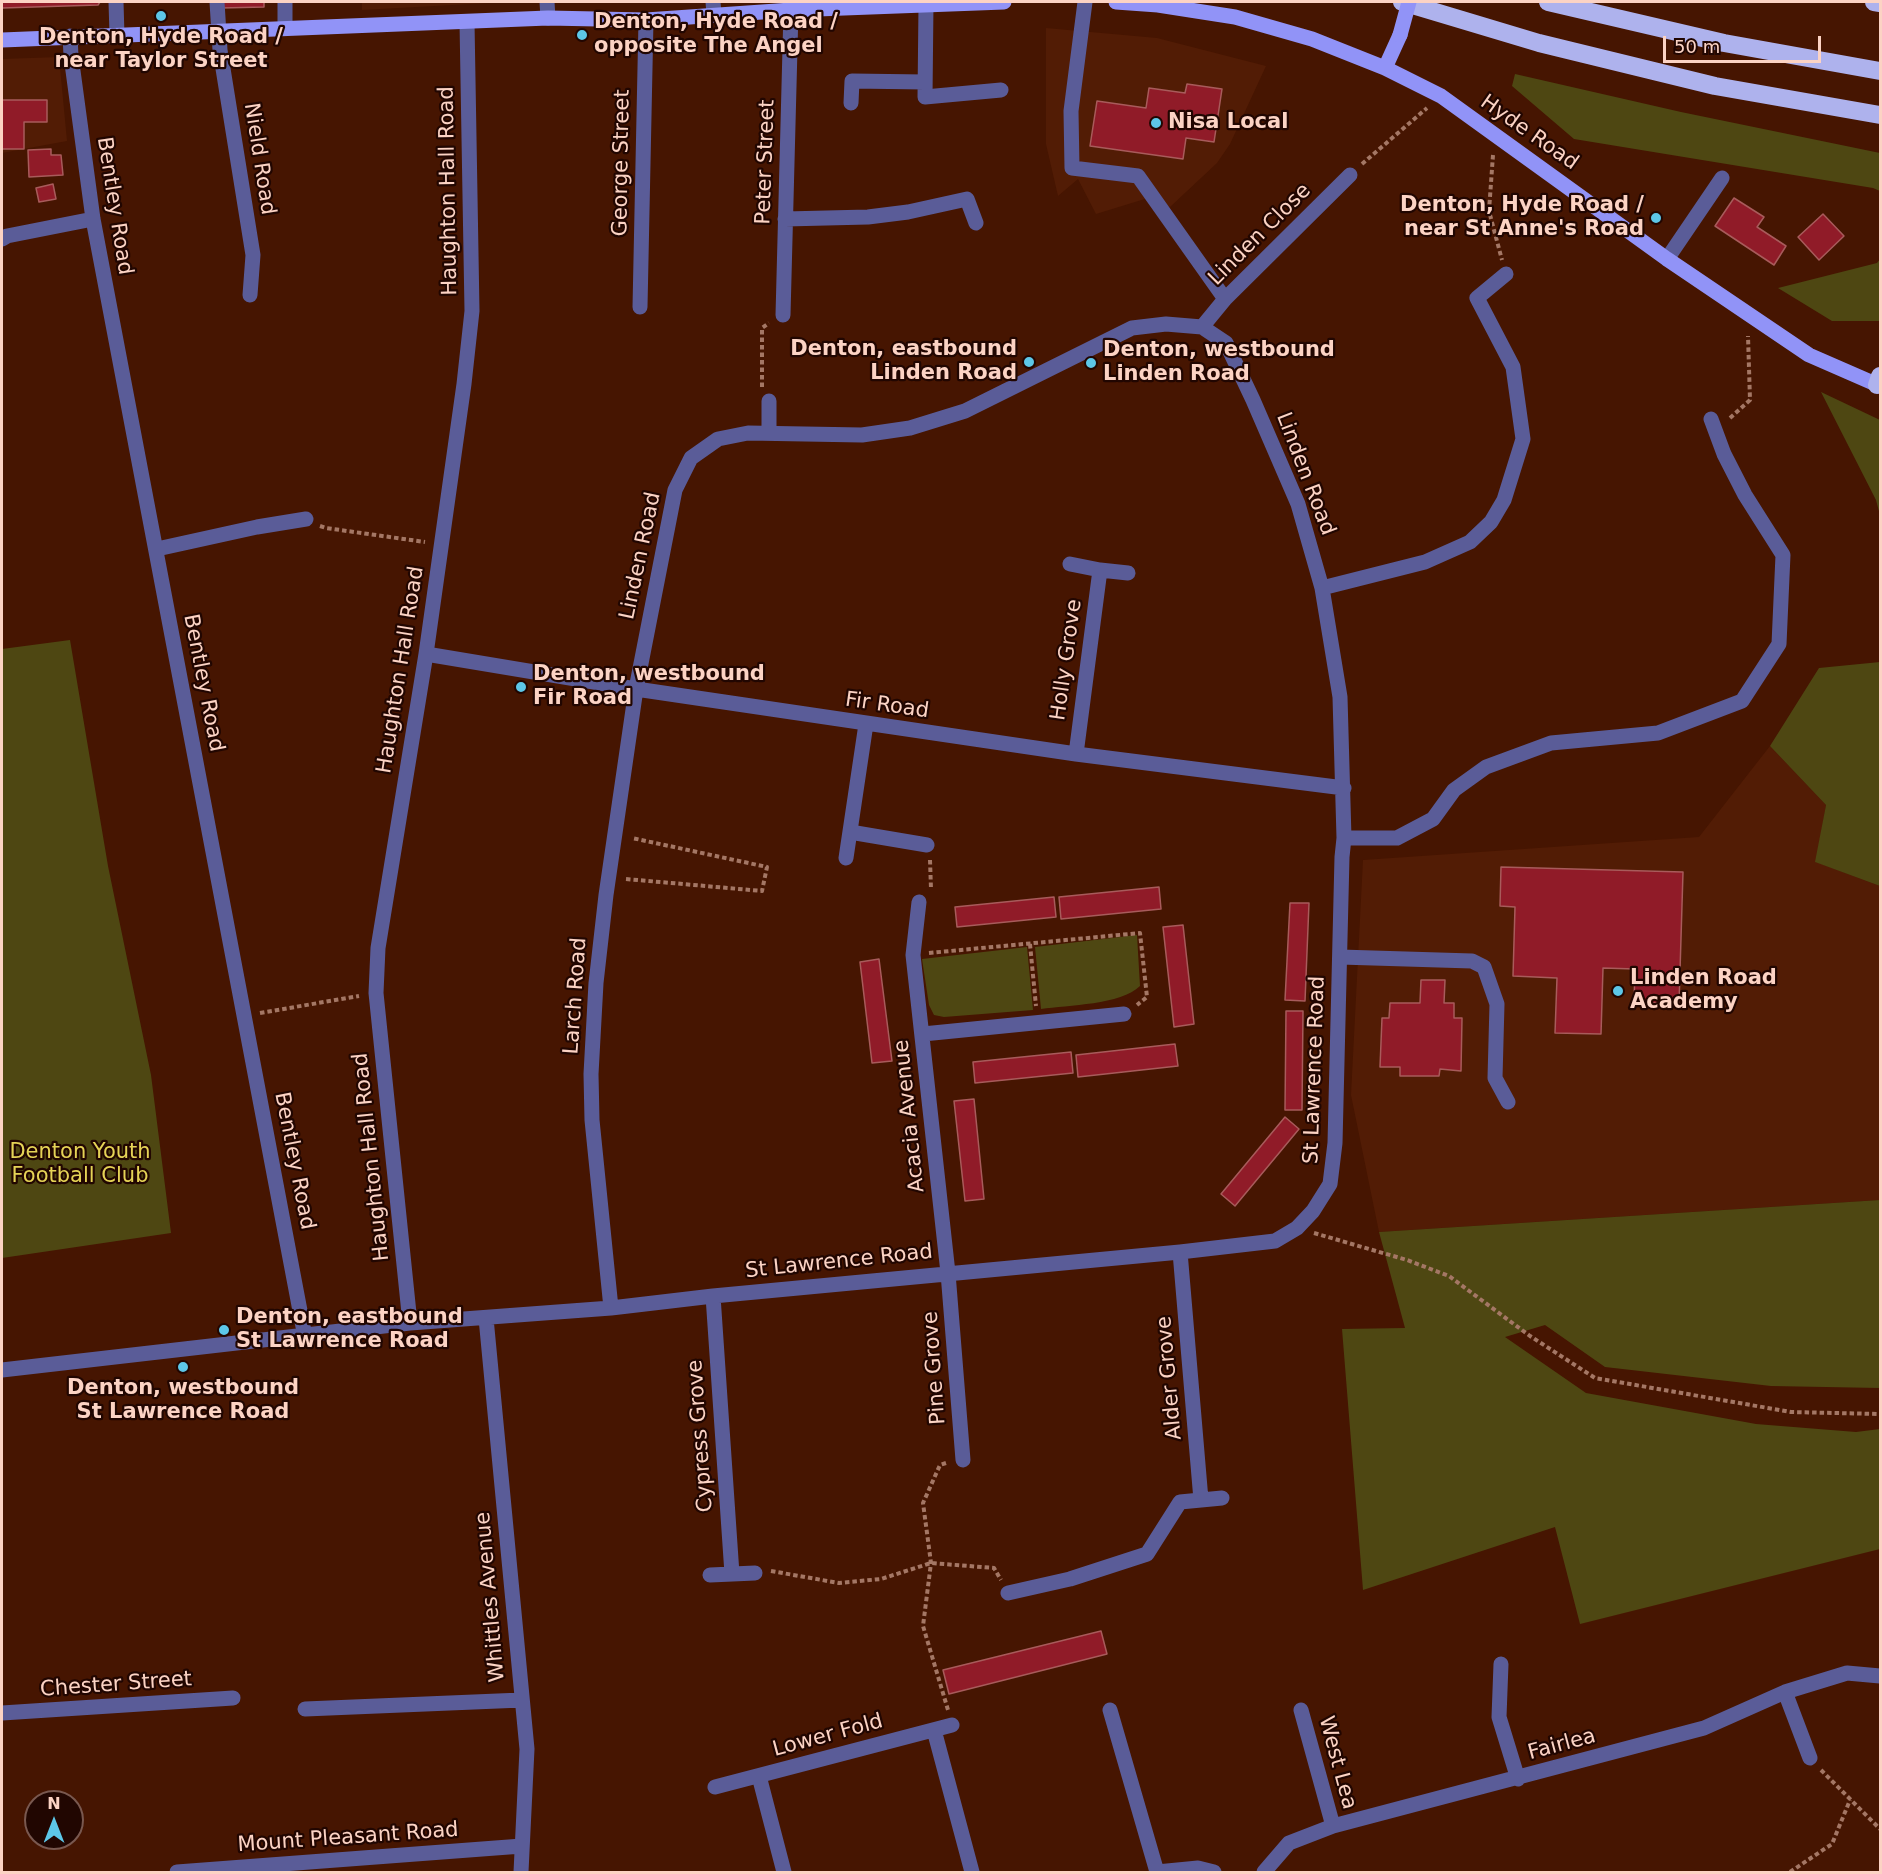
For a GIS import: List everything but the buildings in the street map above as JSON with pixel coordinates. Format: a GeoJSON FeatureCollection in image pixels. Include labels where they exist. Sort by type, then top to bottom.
{"type":"FeatureCollection","features":[{"type":"Feature","properties":{"kind":"highway"},"geometry":{"type":"LineString","coordinates":[[1402,2],[1539,43],[1715,86],[1881,115]]}},
{"type":"Feature","properties":{"kind":"highway"},"geometry":{"type":"LineString","coordinates":[[1548,2],[1724,43],[1881,71]]}},
{"type":"Feature","properties":{"kind":"highway"},"geometry":{"type":"LineString","coordinates":[[1874,2],[1881,3]]}},
{"type":"Feature","properties":{"kind":"main road"},"geometry":{"type":"LineString","coordinates":[[2,40],[548,18],[646,20],[714,8],[791,10],[1004,2]]}},
{"type":"Feature","properties":{"kind":"main road","name":"Hyde Road"},"geometry":{"type":"LineString","coordinates":[[1116,2],[1158,5],[1235,17],[1312,39],[1385,68],[1442,96],[1667,259],[1809,355],[1879,383]]}},
{"type":"Feature","properties":{"kind":"main road"},"geometry":{"type":"LineString","coordinates":[[1385,68],[1400,34],[1409,2]]}},
{"type":"Feature","properties":{"kind":"street"},"geometry":{"type":"LineString","coordinates":[[116,2],[117,35]]}},
{"type":"Feature","properties":{"kind":"street","name":"Nield Road"},"geometry":{"type":"LineString","coordinates":[[217,2],[220,50],[253,255],[250,295]]}},
{"type":"Feature","properties":{"kind":"street"},"geometry":{"type":"LineString","coordinates":[[285,2],[285,28]]}},
{"type":"Feature","properties":{"kind":"street"},"geometry":{"type":"LineString","coordinates":[[547,2],[548,18]]}},
{"type":"Feature","properties":{"kind":"street"},"geometry":{"type":"LineString","coordinates":[[1085,2],[1071,111],[1072,168],[1138,176],[1226,299]]}},
{"type":"Feature","properties":{"kind":"street"},"geometry":{"type":"LineString","coordinates":[[925,89],[926,4]]}},
{"type":"Feature","properties":{"kind":"street","name":"Peter Street"},"geometry":{"type":"LineString","coordinates":[[783,315],[791,10]]}},
{"type":"Feature","properties":{"kind":"street","name":"George Street"},"geometry":{"type":"LineString","coordinates":[[640,307],[646,20]]}},
{"type":"Feature","properties":{"kind":"street","name":"Haughton Hall Road"},"geometry":{"type":"LineString","coordinates":[[410,1323],[376,993],[378,948],[426,654],[472,311],[467,22]]}},
{"type":"Feature","properties":{"kind":"street","name":"Bentley Road"},"geometry":{"type":"LineString","coordinates":[[70,36],[93,219],[305,1336]]}},
{"type":"Feature","properties":{"kind":"street"},"geometry":{"type":"LineString","coordinates":[[851,103],[852,81],[925,89],[1000,90]]}},
{"type":"Feature","properties":{"kind":"street","name":"Linden Close"},"geometry":{"type":"LineString","coordinates":[[1202,327],[1226,299],[1350,174]]}},
{"type":"Feature","properties":{"kind":"street"},"geometry":{"type":"LineString","coordinates":[[1667,259],[1722,178]]}},
{"type":"Feature","properties":{"kind":"street"},"geometry":{"type":"LineString","coordinates":[[785,219],[868,217],[908,212],[967,199],[976,223]]}},
{"type":"Feature","properties":{"kind":"street"},"geometry":{"type":"LineString","coordinates":[[2,239],[7,236],[93,219]]}},
{"type":"Feature","properties":{"kind":"street"},"geometry":{"type":"LineString","coordinates":[[1322,588],[1425,561],[1470,542],[1491,522],[1500,508],[1523,439],[1513,368],[1477,298],[1506,274]]}},
{"type":"Feature","properties":{"kind":"street","name":"Linden Road"},"geometry":{"type":"LineString","coordinates":[[636,689],[675,490],[691,458],[718,439],[748,433],[862,435],[910,428],[965,411],[1132,328],[1166,324],[1202,327],[1226,343],[1253,400],[1298,504],[1322,588],[1340,697],[1344,788],[1342,857]]}},
{"type":"Feature","properties":{"kind":"street"},"geometry":{"type":"LineString","coordinates":[[769,401],[769,434]]}},
{"type":"Feature","properties":{"kind":"street"},"geometry":{"type":"LineString","coordinates":[[1344,838],[1397,838],[1433,819],[1454,790],[1486,767],[1551,743],[1658,733],[1742,701],[1779,644],[1783,555],[1745,495],[1724,454],[1713,425]]}},
{"type":"Feature","properties":{"kind":"street"},"geometry":{"type":"LineString","coordinates":[[156,549],[306,519]]}},
{"type":"Feature","properties":{"kind":"street"},"geometry":{"type":"LineString","coordinates":[[1070,564],[1128,573]]}},
{"type":"Feature","properties":{"kind":"street","name":"Holly Grove"},"geometry":{"type":"LineString","coordinates":[[1076,754],[1100,570]]}},
{"type":"Feature","properties":{"kind":"street","name":"Fir Road"},"geometry":{"type":"LineString","coordinates":[[426,654],[866,724],[1076,754],[1344,788]]}},
{"type":"Feature","properties":{"kind":"street","name":"Larch Road"},"geometry":{"type":"LineString","coordinates":[[611,1308],[592,1120],[591,1074],[596,983],[608,878],[636,689]]}},
{"type":"Feature","properties":{"kind":"street"},"geometry":{"type":"LineString","coordinates":[[846,858],[866,724]]}},
{"type":"Feature","properties":{"kind":"street"},"geometry":{"type":"LineString","coordinates":[[850,832],[927,845]]}},
{"type":"Feature","properties":{"kind":"street","name":"St Lawrence Road"},"geometry":{"type":"LineString","coordinates":[[2,1370],[410,1323],[611,1308],[1275,1241],[1296,1228],[1313,1211],[1330,1184],[1335,1143],[1342,857]]}},
{"type":"Feature","properties":{"kind":"street","name":"Acacia Avenue"},"geometry":{"type":"LineString","coordinates":[[919,902],[913,955],[948,1273]]}},
{"type":"Feature","properties":{"kind":"street"},"geometry":{"type":"LineString","coordinates":[[1340,957],[1472,961],[1484,967],[1497,1004],[1495,1078],[1508,1102]]}},
{"type":"Feature","properties":{"kind":"street"},"geometry":{"type":"LineString","coordinates":[[923,1034],[1124,1014]]}},
{"type":"Feature","properties":{"kind":"street","name":"Alder Grove"},"geometry":{"type":"LineString","coordinates":[[1180,1252],[1201,1500]]}},
{"type":"Feature","properties":{"kind":"street","name":"Pine Grove"},"geometry":{"type":"LineString","coordinates":[[948,1273],[963,1460]]}},
{"type":"Feature","properties":{"kind":"street","name":"Cypress Grove"},"geometry":{"type":"LineString","coordinates":[[713,1296],[732,1574]]}},
{"type":"Feature","properties":{"kind":"street","name":"Whittles Avenue"},"geometry":{"type":"LineString","coordinates":[[486,1318],[527,1749],[520,1872]]}},
{"type":"Feature","properties":{"kind":"street"},"geometry":{"type":"LineString","coordinates":[[1008,1593],[1070,1579],[1147,1554],[1180,1502],[1222,1498]]}},
{"type":"Feature","properties":{"kind":"street"},"geometry":{"type":"LineString","coordinates":[[710,1575],[755,1573]]}},
{"type":"Feature","properties":{"kind":"street"},"geometry":{"type":"LineString","coordinates":[[1501,1664],[1499,1717],[1518,1779]]}},
{"type":"Feature","properties":{"kind":"street","name":"Fairlea"},"geometry":{"type":"LineString","coordinates":[[1264,1872],[1289,1843],[1333,1827],[1704,1728],[1785,1692],[1847,1673],[1881,1676]]}},
{"type":"Feature","properties":{"kind":"street"},"geometry":{"type":"LineString","coordinates":[[1785,1692],[1810,1758]]}},
{"type":"Feature","properties":{"kind":"street","name":"Chester Street"},"geometry":{"type":"LineString","coordinates":[[2,1713],[233,1698]]}},
{"type":"Feature","properties":{"kind":"street"},"geometry":{"type":"LineString","coordinates":[[305,1708],[522,1700]]}},
{"type":"Feature","properties":{"kind":"street"},"geometry":{"type":"LineString","coordinates":[[1110,1710],[1157,1872],[1198,1868],[1214,1872]]}},
{"type":"Feature","properties":{"kind":"street","name":"West Lea"},"geometry":{"type":"LineString","coordinates":[[1301,1710],[1333,1827]]}},
{"type":"Feature","properties":{"kind":"street","name":"Lower Fold"},"geometry":{"type":"LineString","coordinates":[[715,1787],[952,1725]]}},
{"type":"Feature","properties":{"kind":"street"},"geometry":{"type":"LineString","coordinates":[[934,1730],[972,1872]]}},
{"type":"Feature","properties":{"kind":"street"},"geometry":{"type":"LineString","coordinates":[[759,1776],[784,1872]]}},
{"type":"Feature","properties":{"kind":"street","name":"Mount Pleasant Road"},"geometry":{"type":"LineString","coordinates":[[177,1872],[522,1846]]}},
{"type":"Feature","properties":{"kind":"path"},"geometry":{"type":"LineString","coordinates":[[1350,174],[1442,96]]}},
{"type":"Feature","properties":{"kind":"path"},"geometry":{"type":"LineString","coordinates":[[1495,134],[1489,212],[1506,274]]}},
{"type":"Feature","properties":{"kind":"path"},"geometry":{"type":"LineString","coordinates":[[1713,425],[1750,400],[1747,313]]}},
{"type":"Feature","properties":{"kind":"path"},"geometry":{"type":"LineString","coordinates":[[769,401],[762,390],[762,328],[783,315]]}},
{"type":"Feature","properties":{"kind":"path"},"geometry":{"type":"LineString","coordinates":[[306,519],[326,528],[441,544]]}},
{"type":"Feature","properties":{"kind":"path"},"geometry":{"type":"LineString","coordinates":[[608,878],[762,891],[767,867],[614,834]]}},
{"type":"Feature","properties":{"kind":"path"},"geometry":{"type":"LineString","coordinates":[[919,902],[931,893],[930,857],[927,845]]}},
{"type":"Feature","properties":{"kind":"path"},"geometry":{"type":"LineString","coordinates":[[913,955],[1140,933],[1147,997],[1124,1014]]}},
{"type":"Feature","properties":{"kind":"path"},"geometry":{"type":"LineString","coordinates":[[1030,944],[1038,1023]]}},
{"type":"Feature","properties":{"kind":"path"},"geometry":{"type":"LineString","coordinates":[[245,1016],[376,993]]}},
{"type":"Feature","properties":{"kind":"path"},"geometry":{"type":"LineString","coordinates":[[1296,1228],[1407,1260],[1449,1276],[1530,1336],[1595,1378],[1791,1412],[1881,1414]]}},
{"type":"Feature","properties":{"kind":"path"},"geometry":{"type":"LineString","coordinates":[[952,1725],[923,1626],[931,1563],[923,1503],[940,1465],[963,1460]]}},
{"type":"Feature","properties":{"kind":"path"},"geometry":{"type":"LineString","coordinates":[[755,1573],[769,1571],[839,1582],[881,1580],[931,1563],[994,1568],[1008,1593]]}},
{"type":"Feature","properties":{"kind":"path"},"geometry":{"type":"LineString","coordinates":[[1810,1758],[1881,1829]]}},
{"type":"Feature","properties":{"kind":"path"},"geometry":{"type":"LineString","coordinates":[[1790,1872],[1832,1844],[1850,1800]]}},
{"type":"Feature","properties":{"kind":"shaded area"},"geometry":{"type":"Polygon","coordinates":[[[362,2],[507,2],[362,10],[362,2]]]}},
{"type":"Feature","properties":{"kind":"shaded area"},"geometry":{"type":"Polygon","coordinates":[[[1046,28],[1157,38],[1266,66],[1230,144],[1217,163],[1170,207],[1148,198],[1096,214],[1078,179],[1058,196],[1046,144],[1046,28]]]}},
{"type":"Feature","properties":{"kind":"shaded area"},"geometry":{"type":"Polygon","coordinates":[[[59,57],[67,141],[2,153],[2,59],[59,57]]]}},
{"type":"Feature","properties":{"kind":"shaded area","name":"Linden Road Academy"},"geometry":{"type":"Polygon","coordinates":[[[1770,746],[1826,805],[1816,862],[1880,886],[1880,1200],[1379,1232],[1351,1095],[1363,860],[1699,837],[1770,746]]]}},
{"type":"Feature","properties":{"kind":"green space"},"geometry":{"type":"Polygon","coordinates":[[[1515,74],[1681,112],[1880,153],[1880,191],[1574,139],[1512,86],[1515,74]]]}},
{"type":"Feature","properties":{"kind":"green space"},"geometry":{"type":"Polygon","coordinates":[[[1880,259],[1880,321],[1832,321],[1778,288],[1877,263],[1880,259]]]}},
{"type":"Feature","properties":{"kind":"green space"},"geometry":{"type":"Polygon","coordinates":[[[1821,392],[1880,420],[1880,515],[1876,500],[1821,392]]]}},
{"type":"Feature","properties":{"kind":"green space","name":"Denton Youth Football Club"},"geometry":{"type":"Polygon","coordinates":[[[70,640],[108,866],[151,1075],[171,1233],[2,1258],[2,649],[70,640]]]}},
{"type":"Feature","properties":{"kind":"green space"},"geometry":{"type":"Polygon","coordinates":[[[1880,662],[1880,886],[1815,862],[1826,805],[1770,746],[1819,668],[1880,662]]]}},
{"type":"Feature","properties":{"kind":"green space"},"geometry":{"type":"Polygon","coordinates":[[[1137,935],[1140,986],[1107,1001],[1041,1009],[1035,947],[1137,935]]]}},
{"type":"Feature","properties":{"kind":"green space"},"geometry":{"type":"Polygon","coordinates":[[[1027,947],[1033,1010],[944,1017],[934,1015],[929,1005],[922,959],[1027,947]]]}},
{"type":"Feature","properties":{"kind":"green space"},"geometry":{"type":"Polygon","coordinates":[[[1880,1200],[1880,1388],[1771,1386],[1605,1367],[1545,1325],[1505,1337],[1586,1393],[1756,1424],[1856,1432],[1880,1429],[1880,1549],[1580,1624],[1555,1527],[1363,1590],[1342,1329],[1405,1328],[1379,1232],[1880,1200]]]}},
{"type":"Feature","properties":{"kind":"place","name":"Denton, Hyde Road / near Taylor Street"},"geometry":{"type":"Point","coordinates":[161,16]}},
{"type":"Feature","properties":{"kind":"place","name":"Denton, Hyde Road / opposite The Angel"},"geometry":{"type":"Point","coordinates":[582,35]}},
{"type":"Feature","properties":{"kind":"place","name":"Nisa Local"},"geometry":{"type":"Point","coordinates":[1156,123]}},
{"type":"Feature","properties":{"kind":"place","name":"Denton, Hyde Road / near St Anne's Road"},"geometry":{"type":"Point","coordinates":[1656,218]}},
{"type":"Feature","properties":{"kind":"place","name":"Denton, eastbound Linden Road"},"geometry":{"type":"Point","coordinates":[1029,362]}},
{"type":"Feature","properties":{"kind":"place","name":"Denton, westbound Linden Road"},"geometry":{"type":"Point","coordinates":[1091,363]}},
{"type":"Feature","properties":{"kind":"place","name":"Denton, westbound Fir Road"},"geometry":{"type":"Point","coordinates":[521,687]}},
{"type":"Feature","properties":{"kind":"place","name":"Linden Road Academy"},"geometry":{"type":"Point","coordinates":[1618,991]}},
{"type":"Feature","properties":{"kind":"place","name":"Denton, eastbound St Lawrence Road"},"geometry":{"type":"Point","coordinates":[224,1330]}},
{"type":"Feature","properties":{"kind":"place","name":"Denton, westbound St Lawrence Road"},"geometry":{"type":"Point","coordinates":[183,1367]}}]}
